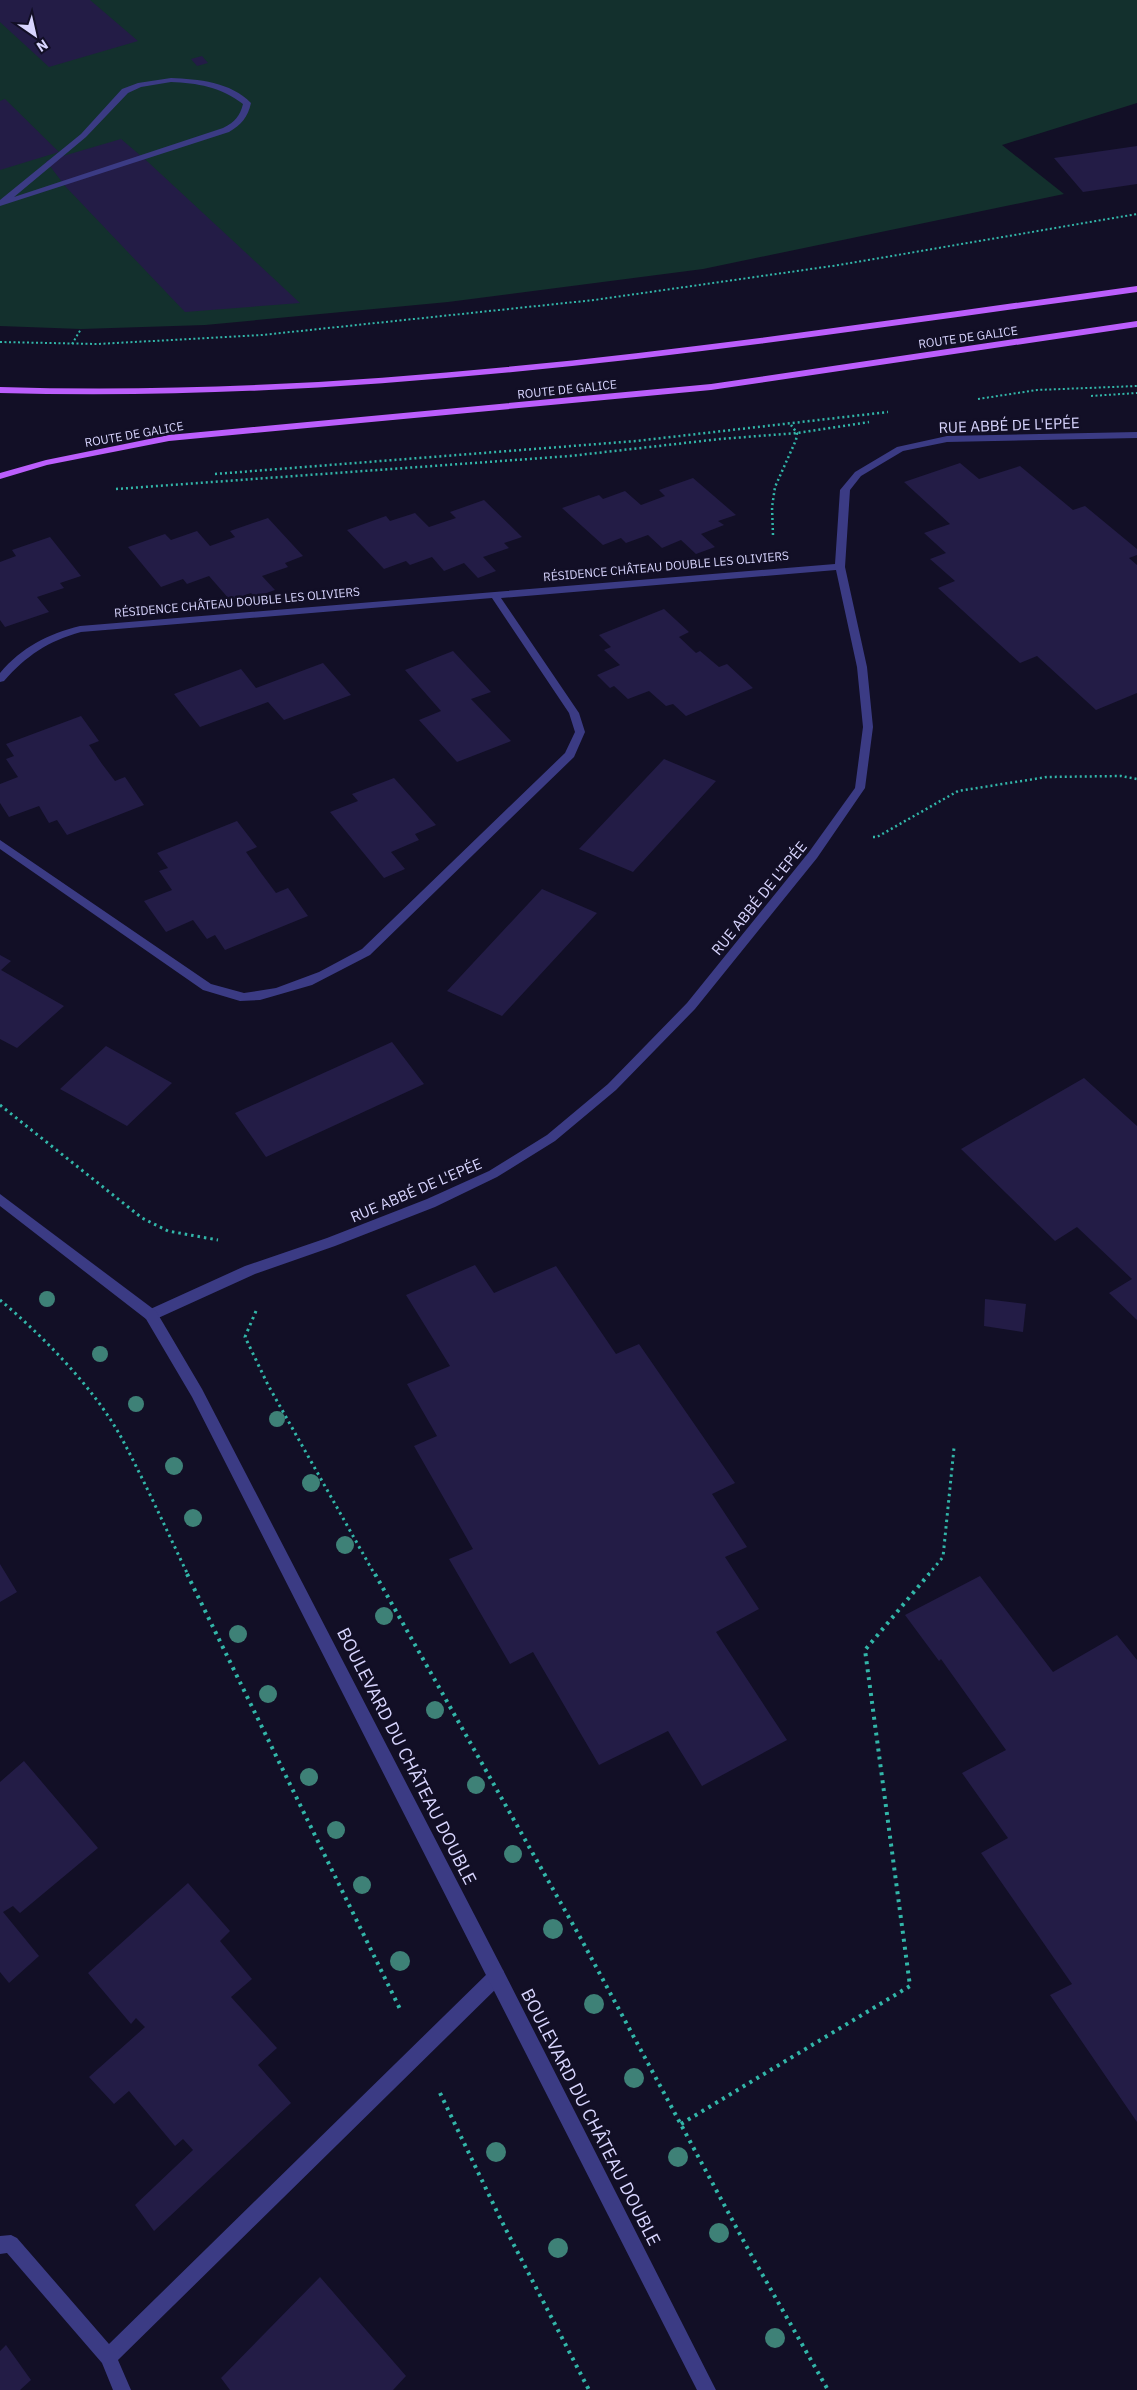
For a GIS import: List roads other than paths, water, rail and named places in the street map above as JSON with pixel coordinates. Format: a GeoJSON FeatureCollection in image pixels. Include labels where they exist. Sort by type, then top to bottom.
{"type":"FeatureCollection","features":[{"type":"Feature","properties":{"kind":"main road","name":"ROUTE DE GALICE"},"geometry":{"type":"LineString","coordinates":[[0,390],[189,392],[433,378],[667,353],[1137,289]]}},
{"type":"Feature","properties":{"kind":"main road","name":"ROUTE DE GALICE"},"geometry":{"type":"LineString","coordinates":[[0,476],[46,463],[169,438],[711,387],[1137,324]]}},
{"type":"Feature","properties":{"kind":"street"},"geometry":{"type":"LineString","coordinates":[[164,80],[201,83],[227,89],[247,104],[245,116],[226,130],[1,204],[54,163],[97,124],[124,92],[141,83],[164,80]]}},
{"type":"Feature","properties":{"kind":"street","name":"RUE ABBÉ DE L'EPÉE"},"geometry":{"type":"LineString","coordinates":[[151,1315],[250,1270],[331,1242],[431,1203],[493,1174],[551,1138],[612,1087],[691,1006],[833,828],[860,788],[868,726],[862,667],[840,567],[845,490],[858,474],[900,449],[948,439],[1137,435]]}},
{"type":"Feature","properties":{"kind":"street","name":"RÉSIDENCE CHÂTEAU DOUBLE LES OLIVIERS"},"geometry":{"type":"LineString","coordinates":[[0,679],[16,660],[34,646],[52,636],[80,629],[840,567]]}},
{"type":"Feature","properties":{"kind":"street"},"geometry":{"type":"LineString","coordinates":[[0,844],[207,987],[243,997],[288,989],[333,973],[366,952],[570,755],[580,732],[574,712],[494,594]]}},
{"type":"Feature","properties":{"kind":"street","name":"BOULEVARD DU CHÂTEAU DOUBLE"},"geometry":{"type":"LineString","coordinates":[[0,1199],[151,1315],[197,1393],[497,1976],[707,2390]]}},
{"type":"Feature","properties":{"kind":"street"},"geometry":{"type":"LineString","coordinates":[[108,2357],[497,1976]]}},
{"type":"Feature","properties":{"kind":"street"},"geometry":{"type":"LineString","coordinates":[[0,2245],[11,2244],[108,2357],[122,2390]]}}]}
